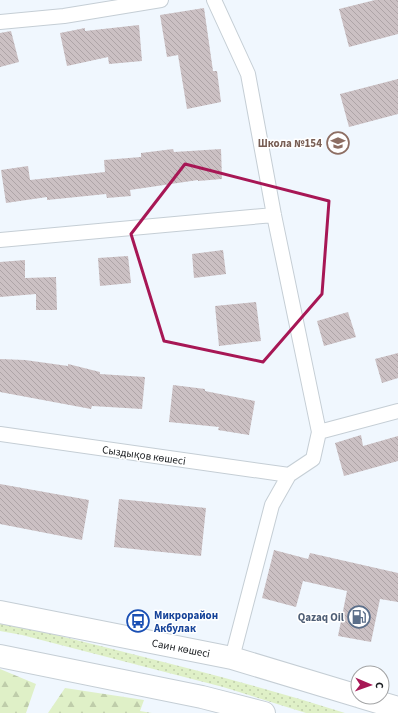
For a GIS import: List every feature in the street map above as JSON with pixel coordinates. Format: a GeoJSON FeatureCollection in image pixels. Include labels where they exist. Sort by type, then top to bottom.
{"type":"FeatureCollection","features":[{"type":"Feature","properties":{"kind":"highway","name":"Саин көшесі"},"geometry":{"type":"LineString","coordinates":[[0,612],[232,658],[350,694]]}},
{"type":"Feature","properties":{"kind":"highway"},"geometry":{"type":"LineString","coordinates":[[0,656],[202,697],[255,712]]}},
{"type":"Feature","properties":{"kind":"highway","name":"Саин көшесі"},"geometry":{"type":"LineString","coordinates":[[387,705],[398,708]]}},
{"type":"Feature","properties":{"kind":"street"},"geometry":{"type":"LineString","coordinates":[[0,22],[64,16],[161,0]]}},
{"type":"Feature","properties":{"kind":"street"},"geometry":{"type":"LineString","coordinates":[[214,0],[248,74],[274,215],[319,432],[313,459],[289,475],[272,505],[232,658]]}},
{"type":"Feature","properties":{"kind":"street"},"geometry":{"type":"LineString","coordinates":[[0,240],[274,215]]}},
{"type":"Feature","properties":{"kind":"street"},"geometry":{"type":"LineString","coordinates":[[319,432],[398,411]]}},
{"type":"Feature","properties":{"kind":"street","name":"Сыздықов көшесі"},"geometry":{"type":"LineString","coordinates":[[0,434],[289,475]]}},
{"type":"Feature","properties":{"kind":"highlighted area"},"geometry":{"type":"Polygon","coordinates":[[[185,164],[329,201],[322,294],[263,362],[164,341],[131,234],[185,164]]]}},
{"type":"Feature","properties":{"kind":"green space"},"geometry":{"type":"Polygon","coordinates":[[[0,622],[225,678],[345,713],[306,713],[223,687],[22,635],[0,631],[0,622]]]}},
{"type":"Feature","properties":{"kind":"green space"},"geometry":{"type":"Polygon","coordinates":[[[0,669],[36,684],[26,713],[0,713],[0,669]]]}},
{"type":"Feature","properties":{"kind":"green space"},"geometry":{"type":"Polygon","coordinates":[[[65,688],[144,700],[140,711],[152,713],[48,713],[65,688]]]}},
{"type":"Feature","properties":{"kind":"building"},"geometry":{"type":"Polygon","coordinates":[[[375,0],[398,0],[398,34],[349,47],[339,9],[375,0]]]}},
{"type":"Feature","properties":{"kind":"building"},"geometry":{"type":"Polygon","coordinates":[[[204,8],[213,71],[217,71],[221,102],[187,109],[178,55],[167,57],[160,15],[204,8]]]}},
{"type":"Feature","properties":{"kind":"building"},"geometry":{"type":"Polygon","coordinates":[[[139,25],[142,61],[109,64],[108,57],[67,66],[60,33],[85,28],[85,31],[139,25]]]}},
{"type":"Feature","properties":{"kind":"building"},"geometry":{"type":"Polygon","coordinates":[[[11,31],[19,62],[0,67],[0,33],[11,31]]]}},
{"type":"Feature","properties":{"kind":"building"},"geometry":{"type":"Polygon","coordinates":[[[398,79],[398,114],[349,127],[340,94],[398,79]]]}},
{"type":"Feature","properties":{"kind":"building"},"geometry":{"type":"Polygon","coordinates":[[[173,149],[174,152],[221,149],[222,179],[198,180],[130,190],[131,196],[107,198],[106,194],[47,200],[47,197],[6,203],[1,170],[28,166],[30,180],[105,172],[104,160],[141,157],[141,153],[173,149]]]}},
{"type":"Feature","properties":{"kind":"building"},"geometry":{"type":"Polygon","coordinates":[[[223,250],[226,274],[194,278],[192,254],[223,250]]]}},
{"type":"Feature","properties":{"kind":"building"},"geometry":{"type":"Polygon","coordinates":[[[128,256],[131,283],[100,286],[98,258],[128,256]]]}},
{"type":"Feature","properties":{"kind":"building"},"geometry":{"type":"Polygon","coordinates":[[[25,260],[25,278],[56,277],[57,310],[36,310],[36,294],[0,297],[0,262],[25,260]]]}},
{"type":"Feature","properties":{"kind":"building"},"geometry":{"type":"Polygon","coordinates":[[[256,302],[261,341],[219,346],[215,306],[256,302]]]}},
{"type":"Feature","properties":{"kind":"building"},"geometry":{"type":"Polygon","coordinates":[[[348,312],[356,337],[324,346],[317,321],[348,312]]]}},
{"type":"Feature","properties":{"kind":"building"},"geometry":{"type":"Polygon","coordinates":[[[398,353],[398,378],[382,383],[375,359],[398,353]]]}},
{"type":"Feature","properties":{"kind":"building"},"geometry":{"type":"Polygon","coordinates":[[[0,359],[25,360],[68,366],[68,364],[100,372],[100,374],[145,377],[142,409],[92,406],[91,409],[0,392],[0,359]]]}},
{"type":"Feature","properties":{"kind":"building"},"geometry":{"type":"Polygon","coordinates":[[[173,385],[205,389],[205,391],[255,401],[249,435],[218,430],[219,427],[169,422],[173,385]]]}},
{"type":"Feature","properties":{"kind":"building"},"geometry":{"type":"Polygon","coordinates":[[[361,435],[363,446],[398,436],[398,461],[344,476],[335,443],[361,435]]]}},
{"type":"Feature","properties":{"kind":"building"},"geometry":{"type":"Polygon","coordinates":[[[0,484],[89,500],[82,540],[0,524],[0,484]]]}},
{"type":"Feature","properties":{"kind":"building"},"geometry":{"type":"Polygon","coordinates":[[[119,499],[206,508],[201,556],[114,547],[119,499]]]}},
{"type":"Feature","properties":{"kind":"building"},"geometry":{"type":"Polygon","coordinates":[[[274,550],[308,559],[310,553],[398,573],[398,602],[380,599],[371,642],[338,636],[347,591],[303,581],[296,607],[262,598],[274,550]]]}},
{"type":"Feature","properties":{"kind":"place","name":"Школа №154"},"geometry":{"type":"Point","coordinates":[338,143]}},
{"type":"Feature","properties":{"kind":"place","name":"Qazaq Oil"},"geometry":{"type":"Point","coordinates":[359,617]}},
{"type":"Feature","properties":{"kind":"place","name":"Микрорайон Акбулак"},"geometry":{"type":"Point","coordinates":[138,621]}}]}
